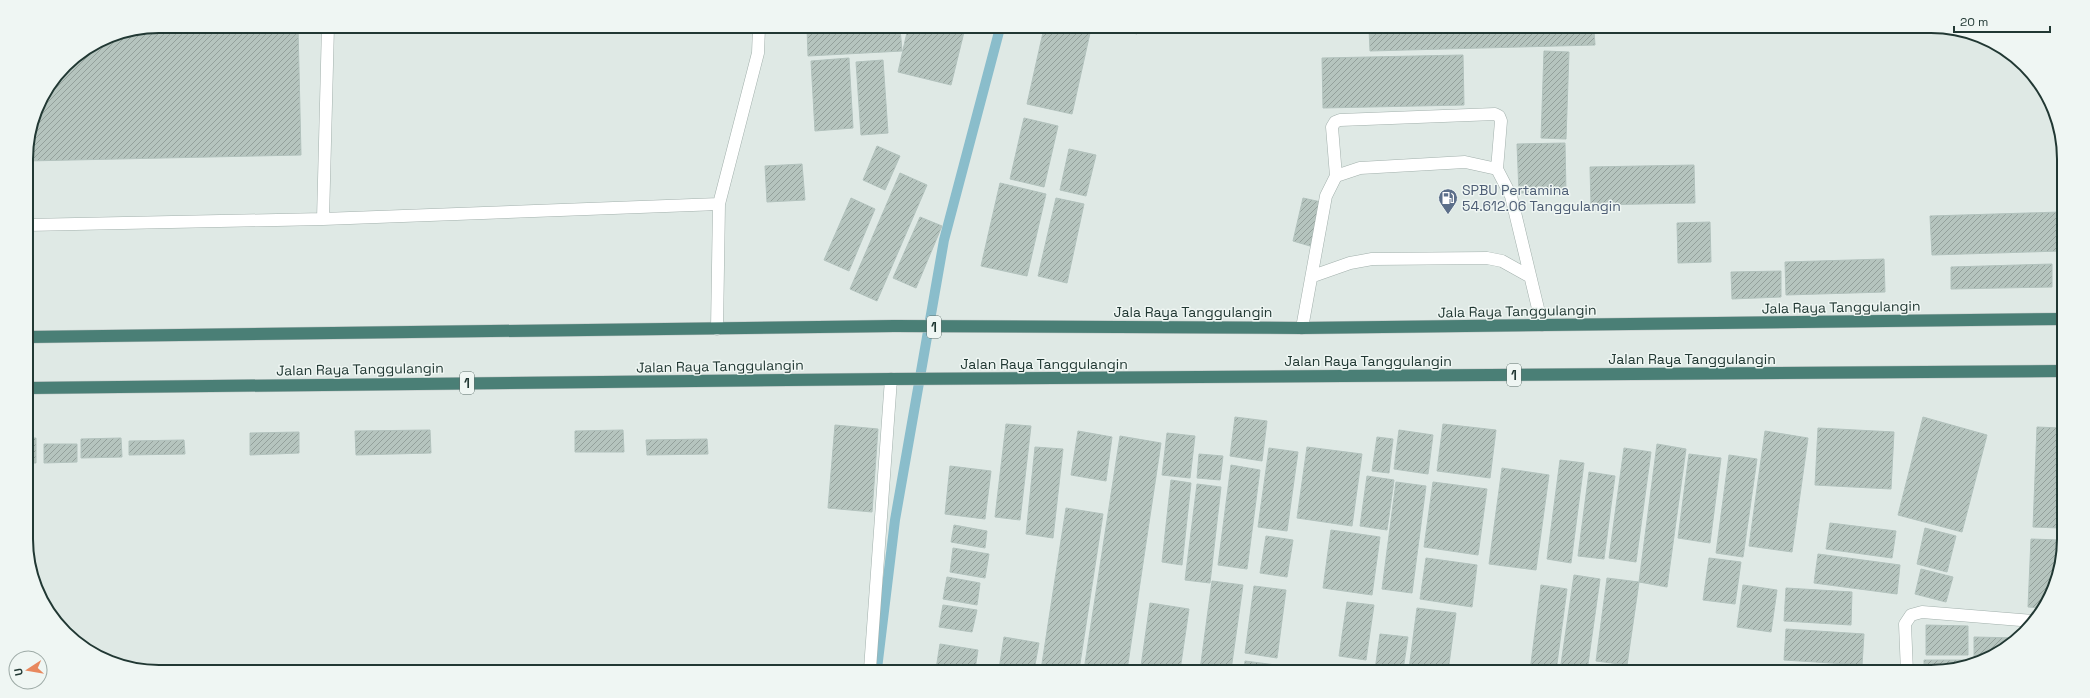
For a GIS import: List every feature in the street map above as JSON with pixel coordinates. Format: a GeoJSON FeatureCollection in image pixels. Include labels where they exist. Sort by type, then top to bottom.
{"type":"FeatureCollection","features":[{"type":"Feature","properties":{"kind":"highway","name":"Jala Raya Tanggulangin"},"geometry":{"type":"LineString","coordinates":[[717,329],[894,326],[1302,328],[2057,319]]}},
{"type":"Feature","properties":{"kind":"highway","name":"1"},"geometry":{"type":"LineString","coordinates":[[33,338],[717,329]]}},
{"type":"Feature","properties":{"kind":"highway","name":"Jalan Raya Tanggulangin"},"geometry":{"type":"LineString","coordinates":[[33,388],[891,379],[967,380],[2057,371]]}},
{"type":"Feature","properties":{"kind":"street"},"geometry":{"type":"LineString","coordinates":[[323,219],[328,33]]}},
{"type":"Feature","properties":{"kind":"street"},"geometry":{"type":"LineString","coordinates":[[717,329],[719,204],[758,53],[758,33]]}},
{"type":"Feature","properties":{"kind":"street"},"geometry":{"type":"LineString","coordinates":[[1302,328],[1313,276],[1326,196],[1336,176],[1332,127],[1335,122],[1340,120],[1495,114],[1499,116],[1501,121],[1497,170],[1511,196],[1542,325]]}},
{"type":"Feature","properties":{"kind":"street"},"geometry":{"type":"LineString","coordinates":[[1336,176],[1360,168],[1465,162],[1497,170]]}},
{"type":"Feature","properties":{"kind":"street"},"geometry":{"type":"LineString","coordinates":[[33,225],[323,219],[719,204]]}},
{"type":"Feature","properties":{"kind":"street"},"geometry":{"type":"LineString","coordinates":[[1313,276],[1350,263],[1372,259],[1487,258],[1502,261],[1529,276]]}},
{"type":"Feature","properties":{"kind":"street"},"geometry":{"type":"LineString","coordinates":[[870,665],[891,379]]}},
{"type":"Feature","properties":{"kind":"street"},"geometry":{"type":"LineString","coordinates":[[1907,665],[1905,624],[1910,615],[1922,612],[2027,621]]}},
{"type":"Feature","properties":{"kind":"building"},"geometry":{"type":"Polygon","coordinates":[[[159,33],[298,33],[301,155],[33,161],[37,127],[46,103],[64,76],[82,59],[111,43],[127,37],[159,33]]]}},
{"type":"Feature","properties":{"kind":"building"},"geometry":{"type":"Polygon","coordinates":[[[807,33],[900,33],[902,51],[808,56],[807,33]]]}},
{"type":"Feature","properties":{"kind":"building"},"geometry":{"type":"Polygon","coordinates":[[[907,33],[964,33],[951,85],[898,72],[907,33]]]}},
{"type":"Feature","properties":{"kind":"building"},"geometry":{"type":"Polygon","coordinates":[[[1043,33],[1090,33],[1072,114],[1027,104],[1043,33]]]}},
{"type":"Feature","properties":{"kind":"building"},"geometry":{"type":"Polygon","coordinates":[[[1369,33],[1594,33],[1595,45],[1370,51],[1369,33]]]}},
{"type":"Feature","properties":{"kind":"building"},"geometry":{"type":"Polygon","coordinates":[[[1544,51],[1569,52],[1566,139],[1541,138],[1544,51]]]}},
{"type":"Feature","properties":{"kind":"building"},"geometry":{"type":"Polygon","coordinates":[[[1463,55],[1464,105],[1323,108],[1322,58],[1463,55]]]}},
{"type":"Feature","properties":{"kind":"building"},"geometry":{"type":"Polygon","coordinates":[[[849,58],[853,128],[815,131],[811,61],[849,58]]]}},
{"type":"Feature","properties":{"kind":"building"},"geometry":{"type":"Polygon","coordinates":[[[883,60],[888,133],[861,135],[856,62],[883,60]]]}},
{"type":"Feature","properties":{"kind":"building"},"geometry":{"type":"Polygon","coordinates":[[[1024,118],[1058,126],[1044,187],[1010,179],[1024,118]]]}},
{"type":"Feature","properties":{"kind":"building"},"geometry":{"type":"Polygon","coordinates":[[[1565,143],[1566,192],[1519,193],[1517,144],[1565,143]]]}},
{"type":"Feature","properties":{"kind":"building"},"geometry":{"type":"Polygon","coordinates":[[[877,146],[900,156],[885,190],[863,180],[877,146]]]}},
{"type":"Feature","properties":{"kind":"building"},"geometry":{"type":"Polygon","coordinates":[[[1069,149],[1096,155],[1086,196],[1060,190],[1069,149]]]}},
{"type":"Feature","properties":{"kind":"building"},"geometry":{"type":"Polygon","coordinates":[[[802,164],[805,200],[767,202],[765,166],[802,164]]]}},
{"type":"Feature","properties":{"kind":"building"},"geometry":{"type":"Polygon","coordinates":[[[1694,165],[1695,203],[1591,205],[1590,167],[1694,165]]]}},
{"type":"Feature","properties":{"kind":"building"},"geometry":{"type":"Polygon","coordinates":[[[900,173],[927,185],[877,301],[850,289],[900,173]]]}},
{"type":"Feature","properties":{"kind":"building"},"geometry":{"type":"Polygon","coordinates":[[[1000,183],[1046,194],[1027,276],[981,266],[1000,183]]]}},
{"type":"Feature","properties":{"kind":"building"},"geometry":{"type":"Polygon","coordinates":[[[851,198],[875,209],[849,271],[824,260],[851,198]]]}},
{"type":"Feature","properties":{"kind":"building"},"geometry":{"type":"Polygon","coordinates":[[[1056,198],[1084,204],[1067,283],[1038,276],[1056,198]]]}},
{"type":"Feature","properties":{"kind":"building"},"geometry":{"type":"Polygon","coordinates":[[[1303,198],[1321,202],[1310,246],[1293,241],[1303,198]]]}},
{"type":"Feature","properties":{"kind":"building"},"geometry":{"type":"Polygon","coordinates":[[[2057,212],[2057,251],[1932,255],[1930,216],[2057,212]]]}},
{"type":"Feature","properties":{"kind":"building"},"geometry":{"type":"Polygon","coordinates":[[[920,217],[942,226],[916,288],[893,278],[920,217]]]}},
{"type":"Feature","properties":{"kind":"building"},"geometry":{"type":"Polygon","coordinates":[[[1710,222],[1711,262],[1678,263],[1677,223],[1710,222]]]}},
{"type":"Feature","properties":{"kind":"building"},"geometry":{"type":"Polygon","coordinates":[[[1884,259],[1885,292],[1786,295],[1785,262],[1884,259]]]}},
{"type":"Feature","properties":{"kind":"building"},"geometry":{"type":"Polygon","coordinates":[[[2052,264],[2052,287],[1951,289],[1951,267],[2052,264]]]}},
{"type":"Feature","properties":{"kind":"building"},"geometry":{"type":"Polygon","coordinates":[[[1781,271],[1781,297],[1732,299],[1731,272],[1781,271]]]}},
{"type":"Feature","properties":{"kind":"building"},"geometry":{"type":"Polygon","coordinates":[[[1235,417],[1267,421],[1262,461],[1230,456],[1235,417]]]}},
{"type":"Feature","properties":{"kind":"building"},"geometry":{"type":"Polygon","coordinates":[[[1923,417],[1987,435],[1962,532],[1898,515],[1923,417]]]}},
{"type":"Feature","properties":{"kind":"building"},"geometry":{"type":"Polygon","coordinates":[[[1006,424],[1031,426],[1020,520],[995,517],[1006,424]]]}},
{"type":"Feature","properties":{"kind":"building"},"geometry":{"type":"Polygon","coordinates":[[[1443,424],[1496,430],[1490,478],[1437,471],[1443,424]]]}},
{"type":"Feature","properties":{"kind":"building"},"geometry":{"type":"Polygon","coordinates":[[[835,425],[878,429],[872,512],[828,508],[835,425]]]}},
{"type":"Feature","properties":{"kind":"building"},"geometry":{"type":"Polygon","coordinates":[[[2037,427],[2057,428],[2057,528],[2033,527],[2037,427]]]}},
{"type":"Feature","properties":{"kind":"building"},"geometry":{"type":"Polygon","coordinates":[[[1818,428],[1894,432],[1891,489],[1815,485],[1818,428]]]}},
{"type":"Feature","properties":{"kind":"building"},"geometry":{"type":"Polygon","coordinates":[[[430,430],[431,453],[356,455],[355,431],[430,430]]]}},
{"type":"Feature","properties":{"kind":"building"},"geometry":{"type":"Polygon","coordinates":[[[623,430],[624,452],[575,452],[575,431],[623,430]]]}},
{"type":"Feature","properties":{"kind":"building"},"geometry":{"type":"Polygon","coordinates":[[[1399,430],[1433,435],[1428,474],[1394,469],[1399,430]]]}},
{"type":"Feature","properties":{"kind":"building"},"geometry":{"type":"Polygon","coordinates":[[[1078,431],[1112,437],[1106,481],[1071,475],[1078,431]]]}},
{"type":"Feature","properties":{"kind":"building"},"geometry":{"type":"Polygon","coordinates":[[[1765,431],[1808,438],[1792,552],[1749,546],[1765,431]]]}},
{"type":"Feature","properties":{"kind":"building"},"geometry":{"type":"Polygon","coordinates":[[[299,432],[299,453],[250,455],[250,433],[299,432]]]}},
{"type":"Feature","properties":{"kind":"building"},"geometry":{"type":"Polygon","coordinates":[[[1167,433],[1195,436],[1190,478],[1162,475],[1167,433]]]}},
{"type":"Feature","properties":{"kind":"building"},"geometry":{"type":"Polygon","coordinates":[[[1120,436],[1161,443],[1128,665],[1085,665],[1120,436]]]}},
{"type":"Feature","properties":{"kind":"building"},"geometry":{"type":"Polygon","coordinates":[[[1377,437],[1393,439],[1389,473],[1372,471],[1377,437]]]}},
{"type":"Feature","properties":{"kind":"building"},"geometry":{"type":"Polygon","coordinates":[[[33,438],[36,438],[36,463],[33,463],[33,438]]]}},
{"type":"Feature","properties":{"kind":"building"},"geometry":{"type":"Polygon","coordinates":[[[121,438],[122,457],[81,458],[81,439],[121,438]]]}},
{"type":"Feature","properties":{"kind":"building"},"geometry":{"type":"Polygon","coordinates":[[[707,439],[708,454],[647,455],[646,440],[707,439]]]}},
{"type":"Feature","properties":{"kind":"building"},"geometry":{"type":"Polygon","coordinates":[[[184,440],[185,454],[129,455],[129,441],[184,440]]]}},
{"type":"Feature","properties":{"kind":"building"},"geometry":{"type":"Polygon","coordinates":[[[44,444],[77,444],[77,462],[44,463],[44,444]]]}},
{"type":"Feature","properties":{"kind":"building"},"geometry":{"type":"Polygon","coordinates":[[[1657,444],[1686,449],[1667,587],[1639,582],[1657,444]]]}},
{"type":"Feature","properties":{"kind":"building"},"geometry":{"type":"Polygon","coordinates":[[[1035,447],[1063,449],[1053,538],[1026,534],[1035,447]]]}},
{"type":"Feature","properties":{"kind":"building"},"geometry":{"type":"Polygon","coordinates":[[[1307,447],[1362,454],[1352,526],[1297,518],[1307,447]]]}},
{"type":"Feature","properties":{"kind":"building"},"geometry":{"type":"Polygon","coordinates":[[[1269,448],[1298,452],[1287,531],[1258,527],[1269,448]]]}},
{"type":"Feature","properties":{"kind":"building"},"geometry":{"type":"Polygon","coordinates":[[[1624,448],[1651,452],[1636,562],[1609,558],[1624,448]]]}},
{"type":"Feature","properties":{"kind":"building"},"geometry":{"type":"Polygon","coordinates":[[[1199,454],[1223,456],[1220,480],[1197,478],[1199,454]]]}},
{"type":"Feature","properties":{"kind":"building"},"geometry":{"type":"Polygon","coordinates":[[[1689,454],[1721,458],[1710,543],[1678,538],[1689,454]]]}},
{"type":"Feature","properties":{"kind":"building"},"geometry":{"type":"Polygon","coordinates":[[[1729,455],[1757,459],[1743,557],[1716,553],[1729,455]]]}},
{"type":"Feature","properties":{"kind":"building"},"geometry":{"type":"Polygon","coordinates":[[[1560,460],[1584,463],[1571,563],[1547,559],[1560,460]]]}},
{"type":"Feature","properties":{"kind":"building"},"geometry":{"type":"Polygon","coordinates":[[[1231,465],[1260,470],[1247,569],[1218,565],[1231,465]]]}},
{"type":"Feature","properties":{"kind":"building"},"geometry":{"type":"Polygon","coordinates":[[[950,466],[991,471],[985,519],[945,514],[950,466]]]}},
{"type":"Feature","properties":{"kind":"building"},"geometry":{"type":"Polygon","coordinates":[[[1502,468],[1549,475],[1536,570],[1489,564],[1502,468]]]}},
{"type":"Feature","properties":{"kind":"building"},"geometry":{"type":"Polygon","coordinates":[[[1589,472],[1615,476],[1604,559],[1578,556],[1589,472]]]}},
{"type":"Feature","properties":{"kind":"building"},"geometry":{"type":"Polygon","coordinates":[[[1367,476],[1394,480],[1387,530],[1360,526],[1367,476]]]}},
{"type":"Feature","properties":{"kind":"building"},"geometry":{"type":"Polygon","coordinates":[[[1171,480],[1191,483],[1182,565],[1162,562],[1171,480]]]}},
{"type":"Feature","properties":{"kind":"building"},"geometry":{"type":"Polygon","coordinates":[[[1396,482],[1426,486],[1412,593],[1382,589],[1396,482]]]}},
{"type":"Feature","properties":{"kind":"building"},"geometry":{"type":"Polygon","coordinates":[[[1433,482],[1487,489],[1478,555],[1424,547],[1433,482]]]}},
{"type":"Feature","properties":{"kind":"building"},"geometry":{"type":"Polygon","coordinates":[[[1197,484],[1221,487],[1210,583],[1185,580],[1197,484]]]}},
{"type":"Feature","properties":{"kind":"building"},"geometry":{"type":"Polygon","coordinates":[[[1066,508],[1103,514],[1080,665],[1042,665],[1066,508]]]}},
{"type":"Feature","properties":{"kind":"building"},"geometry":{"type":"Polygon","coordinates":[[[1830,523],[1896,531],[1892,558],[1826,549],[1830,523]]]}},
{"type":"Feature","properties":{"kind":"building"},"geometry":{"type":"Polygon","coordinates":[[[954,525],[987,531],[985,548],[951,542],[954,525]]]}},
{"type":"Feature","properties":{"kind":"building"},"geometry":{"type":"Polygon","coordinates":[[[1925,528],[1956,536],[1947,572],[1917,564],[1925,528]]]}},
{"type":"Feature","properties":{"kind":"building"},"geometry":{"type":"Polygon","coordinates":[[[1331,530],[1380,537],[1372,595],[1323,588],[1331,530]]]}},
{"type":"Feature","properties":{"kind":"building"},"geometry":{"type":"Polygon","coordinates":[[[1266,536],[1293,540],[1287,577],[1260,573],[1266,536]]]}},
{"type":"Feature","properties":{"kind":"building"},"geometry":{"type":"Polygon","coordinates":[[[2031,539],[2057,540],[2053,571],[2047,587],[2036,608],[2028,607],[2031,539]]]}},
{"type":"Feature","properties":{"kind":"building"},"geometry":{"type":"Polygon","coordinates":[[[953,548],[989,554],[985,578],[950,572],[953,548]]]}},
{"type":"Feature","properties":{"kind":"building"},"geometry":{"type":"Polygon","coordinates":[[[1818,554],[1900,565],[1897,594],[1814,583],[1818,554]]]}},
{"type":"Feature","properties":{"kind":"building"},"geometry":{"type":"Polygon","coordinates":[[[1426,558],[1477,565],[1472,607],[1420,599],[1426,558]]]}},
{"type":"Feature","properties":{"kind":"building"},"geometry":{"type":"Polygon","coordinates":[[[1709,558],[1741,562],[1735,604],[1703,600],[1709,558]]]}},
{"type":"Feature","properties":{"kind":"building"},"geometry":{"type":"Polygon","coordinates":[[[1921,569],[1953,577],[1946,602],[1915,594],[1921,569]]]}},
{"type":"Feature","properties":{"kind":"building"},"geometry":{"type":"Polygon","coordinates":[[[1574,575],[1600,579],[1588,665],[1561,665],[1574,575]]]}},
{"type":"Feature","properties":{"kind":"building"},"geometry":{"type":"Polygon","coordinates":[[[947,577],[980,583],[977,605],[943,599],[947,577]]]}},
{"type":"Feature","properties":{"kind":"building"},"geometry":{"type":"Polygon","coordinates":[[[1607,578],[1639,582],[1627,665],[1596,661],[1607,578]]]}},
{"type":"Feature","properties":{"kind":"building"},"geometry":{"type":"Polygon","coordinates":[[[1212,581],[1243,585],[1232,665],[1201,665],[1212,581]]]}},
{"type":"Feature","properties":{"kind":"building"},"geometry":{"type":"Polygon","coordinates":[[[1541,585],[1567,589],[1557,665],[1531,665],[1541,585]]]}},
{"type":"Feature","properties":{"kind":"building"},"geometry":{"type":"Polygon","coordinates":[[[1743,585],[1777,590],[1771,632],[1737,627],[1743,585]]]}},
{"type":"Feature","properties":{"kind":"building"},"geometry":{"type":"Polygon","coordinates":[[[1254,586],[1286,590],[1277,658],[1245,653],[1254,586]]]}},
{"type":"Feature","properties":{"kind":"building"},"geometry":{"type":"Polygon","coordinates":[[[1786,588],[1852,592],[1851,625],[1784,621],[1786,588]]]}},
{"type":"Feature","properties":{"kind":"building"},"geometry":{"type":"Polygon","coordinates":[[[1347,602],[1374,605],[1366,660],[1339,656],[1347,602]]]}},
{"type":"Feature","properties":{"kind":"building"},"geometry":{"type":"Polygon","coordinates":[[[1150,603],[1189,609],[1181,665],[1141,665],[1150,603]]]}},
{"type":"Feature","properties":{"kind":"building"},"geometry":{"type":"Polygon","coordinates":[[[943,605],[977,610],[972,632],[939,627],[943,605]]]}},
{"type":"Feature","properties":{"kind":"building"},"geometry":{"type":"Polygon","coordinates":[[[1417,608],[1456,613],[1449,665],[1410,665],[1417,608]]]}},
{"type":"Feature","properties":{"kind":"building"},"geometry":{"type":"Polygon","coordinates":[[[1926,625],[1968,626],[1968,655],[1926,655],[1926,625]]]}},
{"type":"Feature","properties":{"kind":"building"},"geometry":{"type":"Polygon","coordinates":[[[1786,629],[1864,634],[1862,665],[1784,660],[1786,629]]]}},
{"type":"Feature","properties":{"kind":"building"},"geometry":{"type":"Polygon","coordinates":[[[1380,634],[1408,637],[1404,665],[1376,665],[1380,634]]]}},
{"type":"Feature","properties":{"kind":"building"},"geometry":{"type":"Polygon","coordinates":[[[1004,637],[1039,643],[1035,665],[1000,665],[1004,637]]]}},
{"type":"Feature","properties":{"kind":"building"},"geometry":{"type":"Polygon","coordinates":[[[1974,637],[2009,638],[1994,648],[1974,657],[1974,637]]]}},
{"type":"Feature","properties":{"kind":"building"},"geometry":{"type":"Polygon","coordinates":[[[940,644],[978,650],[976,665],[937,665],[940,644]]]}},
{"type":"Feature","properties":{"kind":"building"},"geometry":{"type":"Polygon","coordinates":[[[1924,660],[1964,660],[1939,665],[1924,665],[1924,660]]]}},
{"type":"Feature","properties":{"kind":"building"},"geometry":{"type":"Polygon","coordinates":[[[1245,661],[1276,665],[1245,665],[1245,661]]]}},
{"type":"Feature","properties":{"kind":"waterway"},"geometry":{"type":"LineString","coordinates":[[877,665],[895,520],[944,240],[999,33]]}},
{"type":"Feature","properties":{"kind":"place","name":"SPBU Pertamina 54.612.06 Tanggulangin"},"geometry":{"type":"Point","coordinates":[1448,215]}}]}
